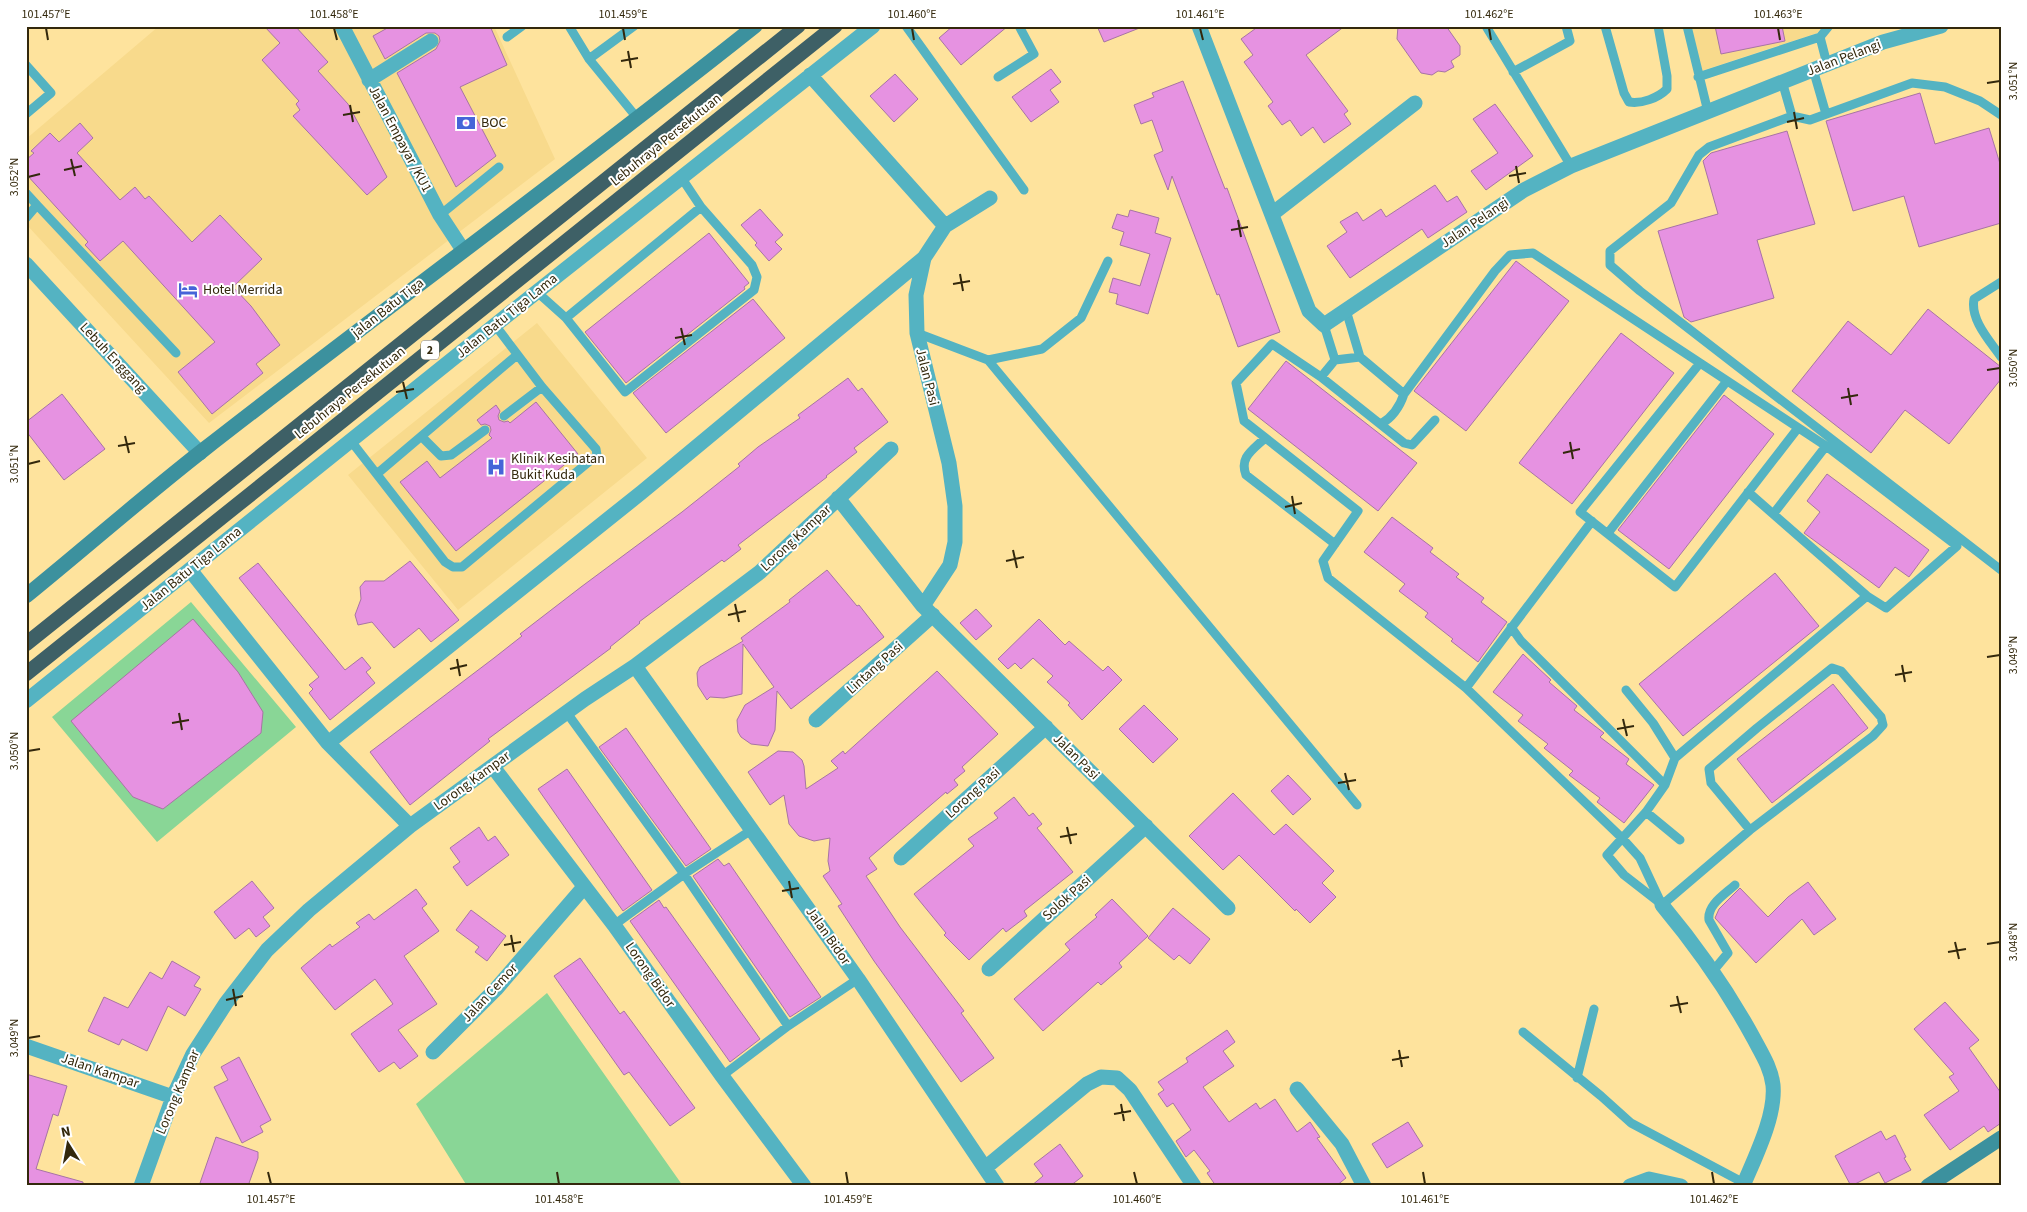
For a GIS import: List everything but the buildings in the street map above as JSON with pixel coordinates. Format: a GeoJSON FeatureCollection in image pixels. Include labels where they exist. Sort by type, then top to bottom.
{"type":"FeatureCollection","features":[{"type":"Feature","properties":{"kind":"highway","name":"Lebuhraya Persekutuan"},"geometry":{"type":"LineString","coordinates":[[26,644],[798,26]]}},
{"type":"Feature","properties":{"kind":"highway","name":"Lebuhraya Persekutuan"},"geometry":{"type":"LineString","coordinates":[[26,674],[835,26]]}},
{"type":"Feature","properties":{"kind":"street","name":"Jalan Empayar /KU1"},"geometry":{"type":"LineString","coordinates":[[342,26],[440,215],[463,250]]}},
{"type":"Feature","properties":{"kind":"street","name":"jalan Batu Tiga"},"geometry":{"type":"LineString","coordinates":[[26,596],[200,453],[463,250],[638,119],[755,26]]}},
{"type":"Feature","properties":{"kind":"street","name":"Jalan Batu Tiga Lama"},"geometry":{"type":"LineString","coordinates":[[26,702],[494,325],[873,26]]}},
{"type":"Feature","properties":{"kind":"street","name":"Jalan Pelangi"},"geometry":{"type":"LineString","coordinates":[[1324,325],[1524,190],[1571,166],[1883,42],[1941,26]]}},
{"type":"Feature","properties":{"kind":"street"},"geometry":{"type":"LineString","coordinates":[[1200,27],[1309,311],[1324,325]]}},
{"type":"Feature","properties":{"kind":"street"},"geometry":{"type":"LineString","coordinates":[[369,80],[431,41]]}},
{"type":"Feature","properties":{"kind":"street"},"geometry":{"type":"LineString","coordinates":[[810,75],[944,226]]}},
{"type":"Feature","properties":{"kind":"street"},"geometry":{"type":"LineString","coordinates":[[1272,214],[1415,103]]}},
{"type":"Feature","properties":{"kind":"street"},"geometry":{"type":"LineString","coordinates":[[328,743],[642,492],[924,258],[944,226],[990,198]]}},
{"type":"Feature","properties":{"kind":"street","name":"Jalan Pasi"},"geometry":{"type":"LineString","coordinates":[[924,258],[916,295],[916,333],[949,463],[955,506],[955,542],[950,565],[928,611]]}},
{"type":"Feature","properties":{"kind":"street","name":"Lebuh Enggang"},"geometry":{"type":"LineString","coordinates":[[26,264],[200,453]]}},
{"type":"Feature","properties":{"kind":"street","name":"Lorong Kampar"},"geometry":{"type":"LineString","coordinates":[[142,1186],[173,1097],[192,1054],[226,1003],[267,950],[309,910],[410,826],[585,699],[635,666],[760,572],[890,448]]}},
{"type":"Feature","properties":{"kind":"street","name":"Jalan Pasi"},"geometry":{"type":"LineString","coordinates":[[838,498],[928,611],[1228,908]]}},
{"type":"Feature","properties":{"kind":"street"},"geometry":{"type":"LineString","coordinates":[[190,570],[328,743],[410,826]]}},
{"type":"Feature","properties":{"kind":"street","name":"Lintang Pasi"},"geometry":{"type":"LineString","coordinates":[[816,720],[928,611]]}},
{"type":"Feature","properties":{"kind":"street","name":"Jalan Bidor"},"geometry":{"type":"LineString","coordinates":[[635,666],[753,829],[858,979],[997,1186]]}},
{"type":"Feature","properties":{"kind":"street","name":"Lorong Pasi"},"geometry":{"type":"LineString","coordinates":[[901,858],[1046,727]]}},
{"type":"Feature","properties":{"kind":"street","name":"Lorong Bidor"},"geometry":{"type":"LineString","coordinates":[[493,767],[614,925],[722,1076],[804,1186]]}},
{"type":"Feature","properties":{"kind":"street","name":"Solok Pasi"},"geometry":{"type":"LineString","coordinates":[[989,969],[1146,826]]}},
{"type":"Feature","properties":{"kind":"street","name":"Jalan Cemor"},"geometry":{"type":"LineString","coordinates":[[433,1052],[496,989],[584,887]]}},
{"type":"Feature","properties":{"kind":"street"},"geometry":{"type":"LineString","coordinates":[[1662,905],[1688,936],[1713,971],[1742,1018],[1768,1066],[1773,1085],[1772,1104],[1761,1146],[1744,1184]]}},
{"type":"Feature","properties":{"kind":"street","name":"Jalan Kampar"},"geometry":{"type":"LineString","coordinates":[[26,1046],[173,1097]]}},
{"type":"Feature","properties":{"kind":"street"},"geometry":{"type":"LineString","coordinates":[[985,1168],[1087,1084],[1101,1078],[1117,1078],[1130,1090],[1194,1186]]}},
{"type":"Feature","properties":{"kind":"street"},"geometry":{"type":"LineString","coordinates":[[1297,1089],[1342,1144],[1364,1186]]}},
{"type":"Feature","properties":{"kind":"street"},"geometry":{"type":"LineString","coordinates":[[1928,1186],[2001,1138]]}},
{"type":"Feature","properties":{"kind":"street"},"geometry":{"type":"LineString","coordinates":[[1630,1186],[1650,1179],[1681,1186]]}},
{"type":"Feature","properties":{"kind":"lane"},"geometry":{"type":"LineString","coordinates":[[507,37],[522,26]]}},
{"type":"Feature","properties":{"kind":"lane"},"geometry":{"type":"LineString","coordinates":[[569,26],[589,60],[638,119]]}},
{"type":"Feature","properties":{"kind":"lane"},"geometry":{"type":"LineString","coordinates":[[589,60],[634,26]]}},
{"type":"Feature","properties":{"kind":"lane"},"geometry":{"type":"LineString","coordinates":[[906,26],[1024,190]]}},
{"type":"Feature","properties":{"kind":"lane"},"geometry":{"type":"LineString","coordinates":[[998,77],[1034,54],[1020,26]]}},
{"type":"Feature","properties":{"kind":"lane"},"geometry":{"type":"LineString","coordinates":[[1512,72],[1570,40],[1566,26]]}},
{"type":"Feature","properties":{"kind":"lane"},"geometry":{"type":"LineString","coordinates":[[1604,26],[1624,93],[1629,102],[1638,103],[1662,94],[1667,88],[1667,76],[1658,26]]}},
{"type":"Feature","properties":{"kind":"lane"},"geometry":{"type":"LineString","coordinates":[[1687,26],[1708,112]]}},
{"type":"Feature","properties":{"kind":"lane"},"geometry":{"type":"LineString","coordinates":[[1698,77],[1820,37],[1829,26]]}},
{"type":"Feature","properties":{"kind":"lane"},"geometry":{"type":"LineString","coordinates":[[1487,28],[1512,72],[1571,166]]}},
{"type":"Feature","properties":{"kind":"lane"},"geometry":{"type":"LineString","coordinates":[[1820,37],[1820,67],[1826,114]]}},
{"type":"Feature","properties":{"kind":"lane"},"geometry":{"type":"LineString","coordinates":[[26,65],[51,93],[26,114]]}},
{"type":"Feature","properties":{"kind":"lane"},"geometry":{"type":"LineString","coordinates":[[1782,82],[1792,116]]}},
{"type":"Feature","properties":{"kind":"lane"},"geometry":{"type":"LineString","coordinates":[[2001,115],[1980,101],[1945,87],[1912,83],[1810,120],[1792,116],[1710,147],[1700,155],[1671,203],[1610,251],[1610,265],[1640,292],[2001,570]]}},
{"type":"Feature","properties":{"kind":"lane"},"geometry":{"type":"LineString","coordinates":[[440,215],[499,167]]}},
{"type":"Feature","properties":{"kind":"lane"},"geometry":{"type":"LineString","coordinates":[[536,292],[566,318],[625,392],[754,290],[757,277],[752,265],[701,207],[681,177]]}},
{"type":"Feature","properties":{"kind":"lane"},"geometry":{"type":"LineString","coordinates":[[26,193],[176,353]]}},
{"type":"Feature","properties":{"kind":"lane"},"geometry":{"type":"LineString","coordinates":[[26,218],[37,205]]}},
{"type":"Feature","properties":{"kind":"lane"},"geometry":{"type":"LineString","coordinates":[[566,318],[701,207]]}},
{"type":"Feature","properties":{"kind":"lane"},"geometry":{"type":"LineString","coordinates":[[1381,424],[1388,420],[1401,404],[1404,394],[1495,271],[1510,255],[1533,252],[1826,446],[1957,546],[1886,608],[1867,596],[1748,492]]}},
{"type":"Feature","properties":{"kind":"lane"},"geometry":{"type":"LineString","coordinates":[[988,360],[1042,349],[1081,318],[1108,262]]}},
{"type":"Feature","properties":{"kind":"lane"},"geometry":{"type":"LineString","coordinates":[[2001,282],[1974,299],[1973,306],[1980,327],[2001,357]]}},
{"type":"Feature","properties":{"kind":"lane"},"geometry":{"type":"LineString","coordinates":[[1346,310],[1360,356],[1404,394]]}},
{"type":"Feature","properties":{"kind":"lane"},"geometry":{"type":"LineString","coordinates":[[351,441],[378,473],[445,562],[453,568],[462,567],[597,456],[596,449],[542,387],[494,325]]}},
{"type":"Feature","properties":{"kind":"lane"},"geometry":{"type":"LineString","coordinates":[[1324,325],[1335,360]]}},
{"type":"Feature","properties":{"kind":"lane"},"geometry":{"type":"LineString","coordinates":[[916,333],[988,360],[1357,805]]}},
{"type":"Feature","properties":{"kind":"lane"},"geometry":{"type":"LineString","coordinates":[[1435,420],[1412,445],[1404,443],[1320,377],[1272,344],[1236,383],[1244,421],[1358,511],[1323,561],[1328,578],[1466,688],[1622,838],[1640,858],[1662,905]]}},
{"type":"Feature","properties":{"kind":"lane"},"geometry":{"type":"LineString","coordinates":[[378,473],[517,355]]}},
{"type":"Feature","properties":{"kind":"lane"},"geometry":{"type":"LineString","coordinates":[[1320,377],[1335,360],[1360,356]]}},
{"type":"Feature","properties":{"kind":"lane"},"geometry":{"type":"LineString","coordinates":[[1700,363],[1580,512],[1675,587],[1798,428]]}},
{"type":"Feature","properties":{"kind":"lane"},"geometry":{"type":"LineString","coordinates":[[1608,533],[1727,381]]}},
{"type":"Feature","properties":{"kind":"lane"},"geometry":{"type":"LineString","coordinates":[[504,416],[542,387]]}},
{"type":"Feature","properties":{"kind":"lane"},"geometry":{"type":"LineString","coordinates":[[422,437],[441,456],[451,455],[485,430]]}},
{"type":"Feature","properties":{"kind":"lane"},"geometry":{"type":"LineString","coordinates":[[1264,438],[1244,460],[1243,467],[1246,475],[1335,544]]}},
{"type":"Feature","properties":{"kind":"lane"},"geometry":{"type":"LineString","coordinates":[[1774,513],[1826,446]]}},
{"type":"Feature","properties":{"kind":"lane"},"geometry":{"type":"LineString","coordinates":[[1466,688],[1592,521]]}},
{"type":"Feature","properties":{"kind":"lane"},"geometry":{"type":"LineString","coordinates":[[1662,905],[1624,875],[1607,855],[1646,812],[1665,785],[1675,758],[1867,596]]}},
{"type":"Feature","properties":{"kind":"lane"},"geometry":{"type":"LineString","coordinates":[[1511,627],[1522,641],[1665,785]]}},
{"type":"Feature","properties":{"kind":"lane"},"geometry":{"type":"LineString","coordinates":[[1662,905],[1750,830],[1873,736],[1883,725],[1881,717],[1841,671],[1832,668],[1708,769],[1711,783],[1750,830]]}},
{"type":"Feature","properties":{"kind":"lane"},"geometry":{"type":"LineString","coordinates":[[1626,690],[1654,723],[1675,758]]}},
{"type":"Feature","properties":{"kind":"lane"},"geometry":{"type":"LineString","coordinates":[[567,713],[684,874],[788,1026]]}},
{"type":"Feature","properties":{"kind":"lane"},"geometry":{"type":"LineString","coordinates":[[1646,812],[1680,840]]}},
{"type":"Feature","properties":{"kind":"lane"},"geometry":{"type":"LineString","coordinates":[[614,925],[684,874],[753,829]]}},
{"type":"Feature","properties":{"kind":"lane"},"geometry":{"type":"LineString","coordinates":[[1713,971],[1728,952],[1709,920],[1708,914],[1711,908],[1734,885]]}},
{"type":"Feature","properties":{"kind":"lane"},"geometry":{"type":"LineString","coordinates":[[722,1076],[788,1026],[858,979]]}},
{"type":"Feature","properties":{"kind":"lane"},"geometry":{"type":"LineString","coordinates":[[1577,1078],[1594,1009]]}},
{"type":"Feature","properties":{"kind":"lane"},"geometry":{"type":"LineString","coordinates":[[1523,1032],[1577,1078],[1602,1096],[1631,1123],[1744,1184]]}},
{"type":"Feature","properties":{"kind":"shaded area"},"geometry":{"type":"Polygon","coordinates":[[[159,26],[494,26],[555,159],[209,423],[26,224],[26,139],[159,26]]]}},
{"type":"Feature","properties":{"kind":"shaded area"},"geometry":{"type":"Polygon","coordinates":[[[1691,26],[1823,26],[1817,33],[1701,71],[1691,26]]]}},
{"type":"Feature","properties":{"kind":"shaded area","name":"Klinik Kesihatan Bukit Kuda"},"geometry":{"type":"Polygon","coordinates":[[[537,323],[647,458],[458,610],[348,475],[537,323]]]}},
{"type":"Feature","properties":{"kind":"green space"},"geometry":{"type":"Polygon","coordinates":[[[191,602],[296,727],[157,842],[52,717],[191,602]]]}},
{"type":"Feature","properties":{"kind":"green space"},"geometry":{"type":"Polygon","coordinates":[[[547,993],[683,1186],[467,1186],[416,1104],[547,993]]]}},
{"type":"Feature","properties":{"kind":"place","name":"BOC"},"geometry":{"type":"Point","coordinates":[466,123]}},
{"type":"Feature","properties":{"kind":"place","name":"Hotel Merrida"},"geometry":{"type":"Point","coordinates":[188,290]}},
{"type":"Feature","properties":{"kind":"place","name":"Klinik Kesihatan Bukit Kuda"},"geometry":{"type":"Point","coordinates":[496,467]}}]}
